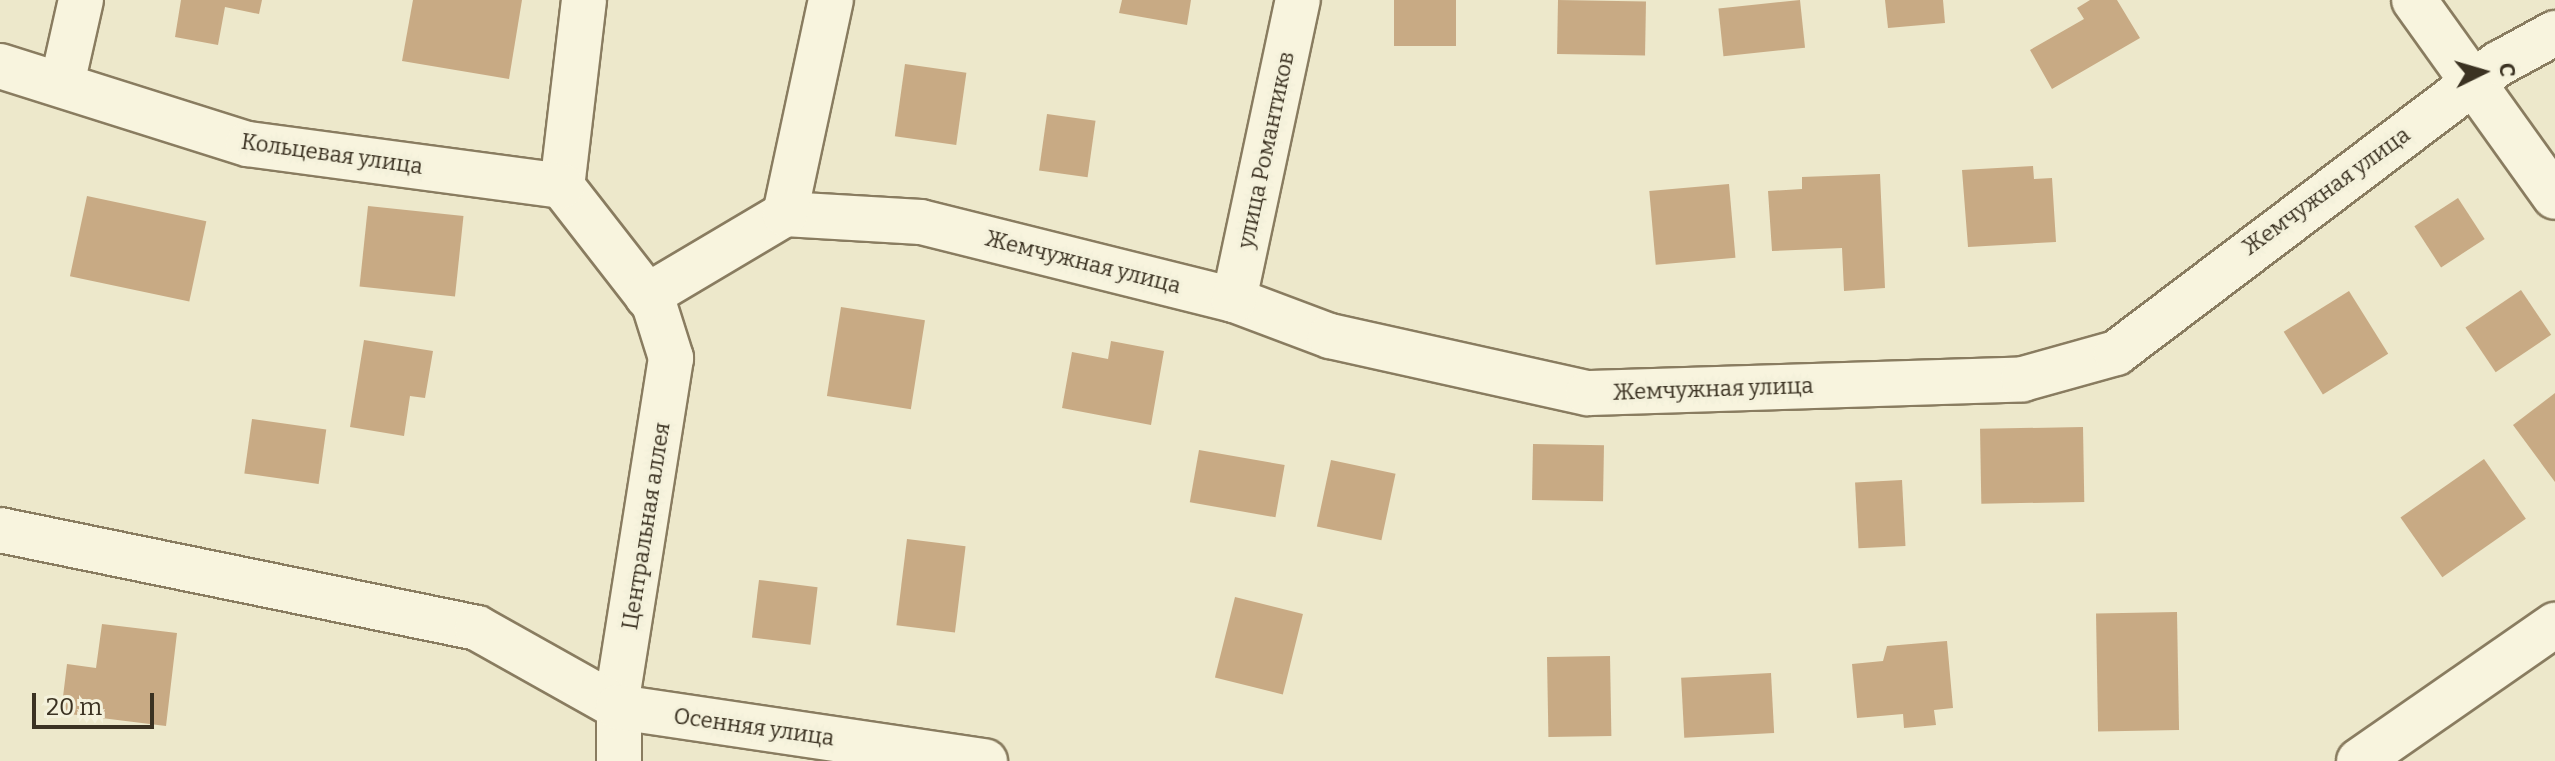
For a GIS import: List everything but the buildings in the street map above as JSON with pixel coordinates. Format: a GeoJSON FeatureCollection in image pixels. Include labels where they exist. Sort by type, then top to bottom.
{"type":"FeatureCollection","features":[{"type":"Feature","properties":{"kind":"street"},"geometry":{"type":"LineString","coordinates":[[62,84],[81,0]]}},
{"type":"Feature","properties":{"kind":"street"},"geometry":{"type":"LineString","coordinates":[[562,186],[584,0]]}},
{"type":"Feature","properties":{"kind":"street"},"geometry":{"type":"LineString","coordinates":[[647,296],[785,214],[831,0]]}},
{"type":"Feature","properties":{"kind":"street","name":"улица Романтиков"},"geometry":{"type":"LineString","coordinates":[[1234,300],[1298,0]]}},
{"type":"Feature","properties":{"kind":"street"},"geometry":{"type":"LineString","coordinates":[[2414,0],[2555,197]]}},
{"type":"Feature","properties":{"kind":"street","name":"Жемчужная улица"},"geometry":{"type":"LineString","coordinates":[[785,214],[921,222],[1234,300],[1330,336],[1588,393],[2023,379],[2116,353],[2473,83],[2555,33]]}},
{"type":"Feature","properties":{"kind":"street","name":"Кольцевая улица"},"geometry":{"type":"LineString","coordinates":[[0,66],[248,144],[562,186]]}},
{"type":"Feature","properties":{"kind":"street","name":"Центральная аллея"},"geometry":{"type":"LineString","coordinates":[[562,186],[647,296],[671,358],[618,707],[619,761]]}},
{"type":"Feature","properties":{"kind":"street"},"geometry":{"type":"LineString","coordinates":[[0,530],[477,628],[618,707]]}},
{"type":"Feature","properties":{"kind":"street"},"geometry":{"type":"LineString","coordinates":[[2359,761],[2555,625]]}},
{"type":"Feature","properties":{"kind":"street","name":"Осенняя улица"},"geometry":{"type":"LineString","coordinates":[[618,707],[985,761]]}}]}
